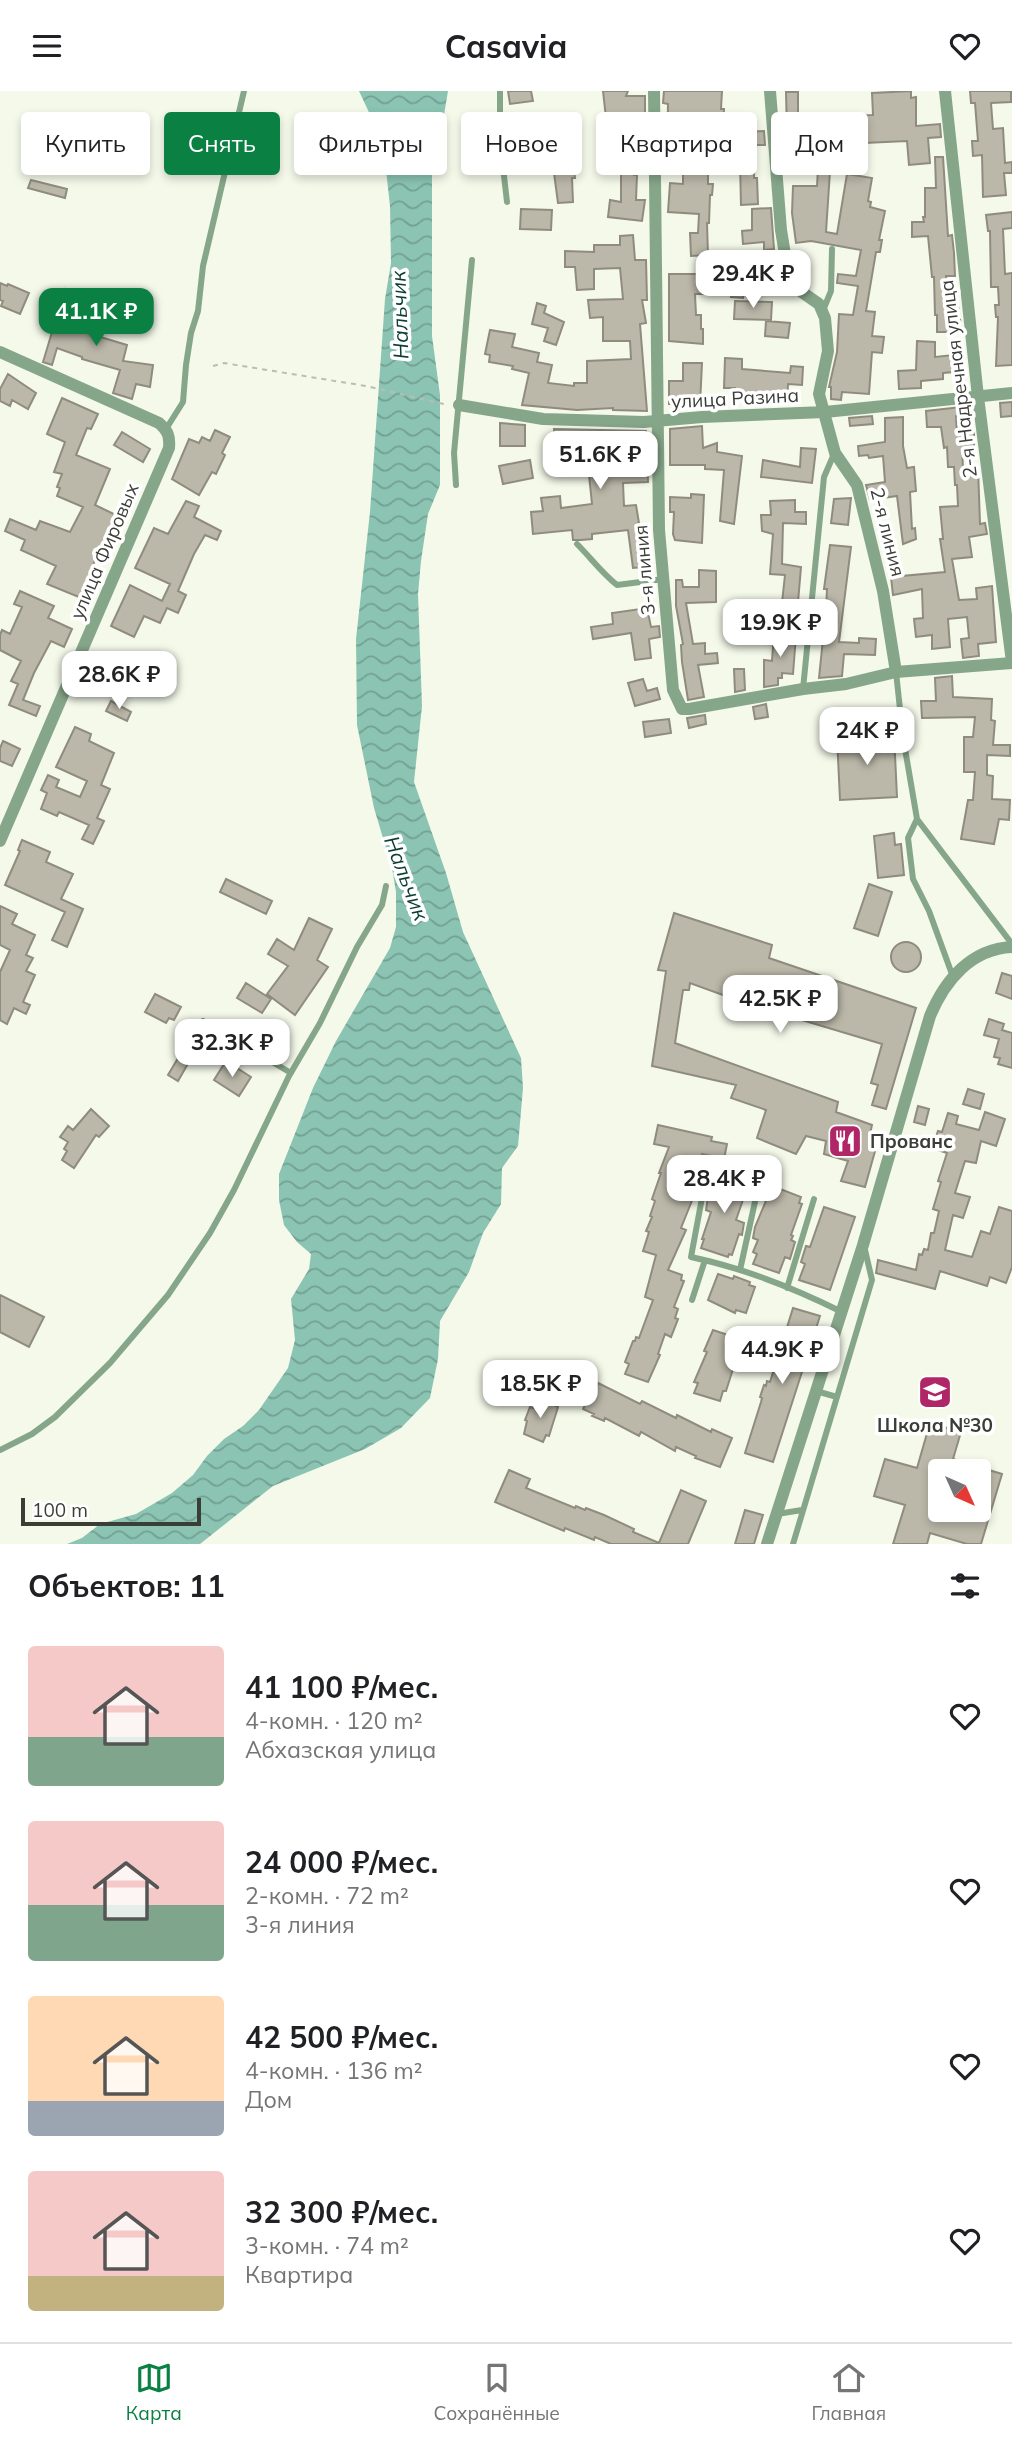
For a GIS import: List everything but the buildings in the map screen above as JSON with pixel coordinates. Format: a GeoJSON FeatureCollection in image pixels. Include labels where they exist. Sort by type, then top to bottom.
{"type":"FeatureCollection","features":[{"type":"Feature","properties":{"kind":"street","name":"3-я линия"},"geometry":{"type":"LineString","coordinates":[[654,91],[659,530],[673,689],[682,709],[846,684],[896,672],[1012,662]]}},
{"type":"Feature","properties":{"kind":"street"},"geometry":{"type":"LineString","coordinates":[[770,91],[781,230],[789,279],[823,310]]}},
{"type":"Feature","properties":{"kind":"street","name":"2-я Надречная улица"},"geometry":{"type":"LineString","coordinates":[[944,91],[978,397],[1012,662]]}},
{"type":"Feature","properties":{"kind":"street","name":"2-я линия"},"geometry":{"type":"LineString","coordinates":[[823,310],[828,351],[819,394],[835,453],[857,485],[883,591],[896,672]]}},
{"type":"Feature","properties":{"kind":"street"},"geometry":{"type":"LineString","coordinates":[[0,352],[150,419],[166,429]]}},
{"type":"Feature","properties":{"kind":"street","name":"улица Разина"},"geometry":{"type":"LineString","coordinates":[[459,405],[554,420],[659,421],[825,412],[1012,393]]}},
{"type":"Feature","properties":{"kind":"street","name":"улица Фировых"},"geometry":{"type":"LineString","coordinates":[[0,841],[169,448],[166,429]]}},
{"type":"Feature","properties":{"kind":"street"},"geometry":{"type":"LineString","coordinates":[[767,1544],[863,1245],[923,1034],[937,1000],[953,977],[981,953],[1012,946]]}},
{"type":"Feature","properties":{"kind":"lane"},"geometry":{"type":"LineString","coordinates":[[166,429],[183,402],[186,365],[198,311],[203,266],[244,91]]}},
{"type":"Feature","properties":{"kind":"lane"},"geometry":{"type":"LineString","coordinates":[[500,91],[500,141],[507,202]]}},
{"type":"Feature","properties":{"kind":"lane"},"geometry":{"type":"LineString","coordinates":[[823,310],[831,291],[832,249]]}},
{"type":"Feature","properties":{"kind":"lane"},"geometry":{"type":"LineString","coordinates":[[456,485],[454,453],[472,260]]}},
{"type":"Feature","properties":{"kind":"lane"},"geometry":{"type":"LineString","coordinates":[[803,689],[824,477],[835,453]]}},
{"type":"Feature","properties":{"kind":"lane"},"geometry":{"type":"LineString","coordinates":[[577,544],[597,563],[602,574],[617,585],[664,579]]}},
{"type":"Feature","properties":{"kind":"lane"},"geometry":{"type":"LineString","coordinates":[[896,672],[903,737],[917,819],[1012,946]]}},
{"type":"Feature","properties":{"kind":"lane"},"geometry":{"type":"LineString","coordinates":[[917,819],[908,838],[913,879],[929,911],[953,977]]}},
{"type":"Feature","properties":{"kind":"lane"},"geometry":{"type":"LineString","coordinates":[[0,1450],[32,1434],[64,1410],[110,1363],[168,1295],[210,1233],[234,1190],[291,1073],[382,905],[386,886]]}},
{"type":"Feature","properties":{"kind":"lane"},"geometry":{"type":"LineString","coordinates":[[203,1021],[291,1073]]}},
{"type":"Feature","properties":{"kind":"lane"},"geometry":{"type":"LineString","coordinates":[[707,1171],[691,1257],[740,1270],[842,1312]]}},
{"type":"Feature","properties":{"kind":"lane"},"geometry":{"type":"LineString","coordinates":[[740,1270],[758,1188]]}},
{"type":"Feature","properties":{"kind":"lane"},"geometry":{"type":"LineString","coordinates":[[787,1288],[814,1199]]}},
{"type":"Feature","properties":{"kind":"lane"},"geometry":{"type":"LineString","coordinates":[[793,1544],[872,1280],[863,1245]]}},
{"type":"Feature","properties":{"kind":"lane"},"geometry":{"type":"LineString","coordinates":[[692,1300],[705,1260]]}},
{"type":"Feature","properties":{"kind":"lane"},"geometry":{"type":"LineString","coordinates":[[816,1391],[837,1397]]}},
{"type":"Feature","properties":{"kind":"lane"},"geometry":{"type":"LineString","coordinates":[[775,1514],[803,1510]]}},
{"type":"Feature","properties":{"kind":"path"},"geometry":{"type":"LineString","coordinates":[[214,366],[224,363],[366,386],[449,406],[459,405]]}},
{"type":"Feature","properties":{"kind":"water"},"geometry":{"type":"Polygon","coordinates":[[[359,91],[448,91],[444,112],[369,112],[359,91]]]}},
{"type":"Feature","properties":{"kind":"water","name":"Нальчик"},"geometry":{"type":"Polygon","coordinates":[[[387,175],[432,175],[432,336],[440,395],[440,485],[428,514],[418,594],[422,706],[414,782],[446,873],[463,932],[521,1058],[523,1088],[518,1146],[502,1168],[501,1204],[483,1233],[469,1272],[440,1321],[438,1359],[430,1398],[401,1428],[365,1449],[273,1486],[200,1544],[67,1544],[82,1538],[100,1524],[136,1514],[172,1493],[193,1475],[224,1439],[243,1426],[259,1410],[288,1368],[295,1340],[291,1299],[309,1269],[311,1254],[284,1225],[279,1200],[279,1174],[313,1088],[336,1041],[390,948],[396,927],[396,892],[392,868],[374,808],[357,725],[356,639],[370,512],[385,299],[391,263],[387,175]]]}},
{"type":"Feature","properties":{"kind":"place","name":"Прованс"},"geometry":{"type":"Point","coordinates":[845,1141]}},
{"type":"Feature","properties":{"kind":"place","name":"Школа №30"},"geometry":{"type":"Point","coordinates":[935,1392]}}]}
